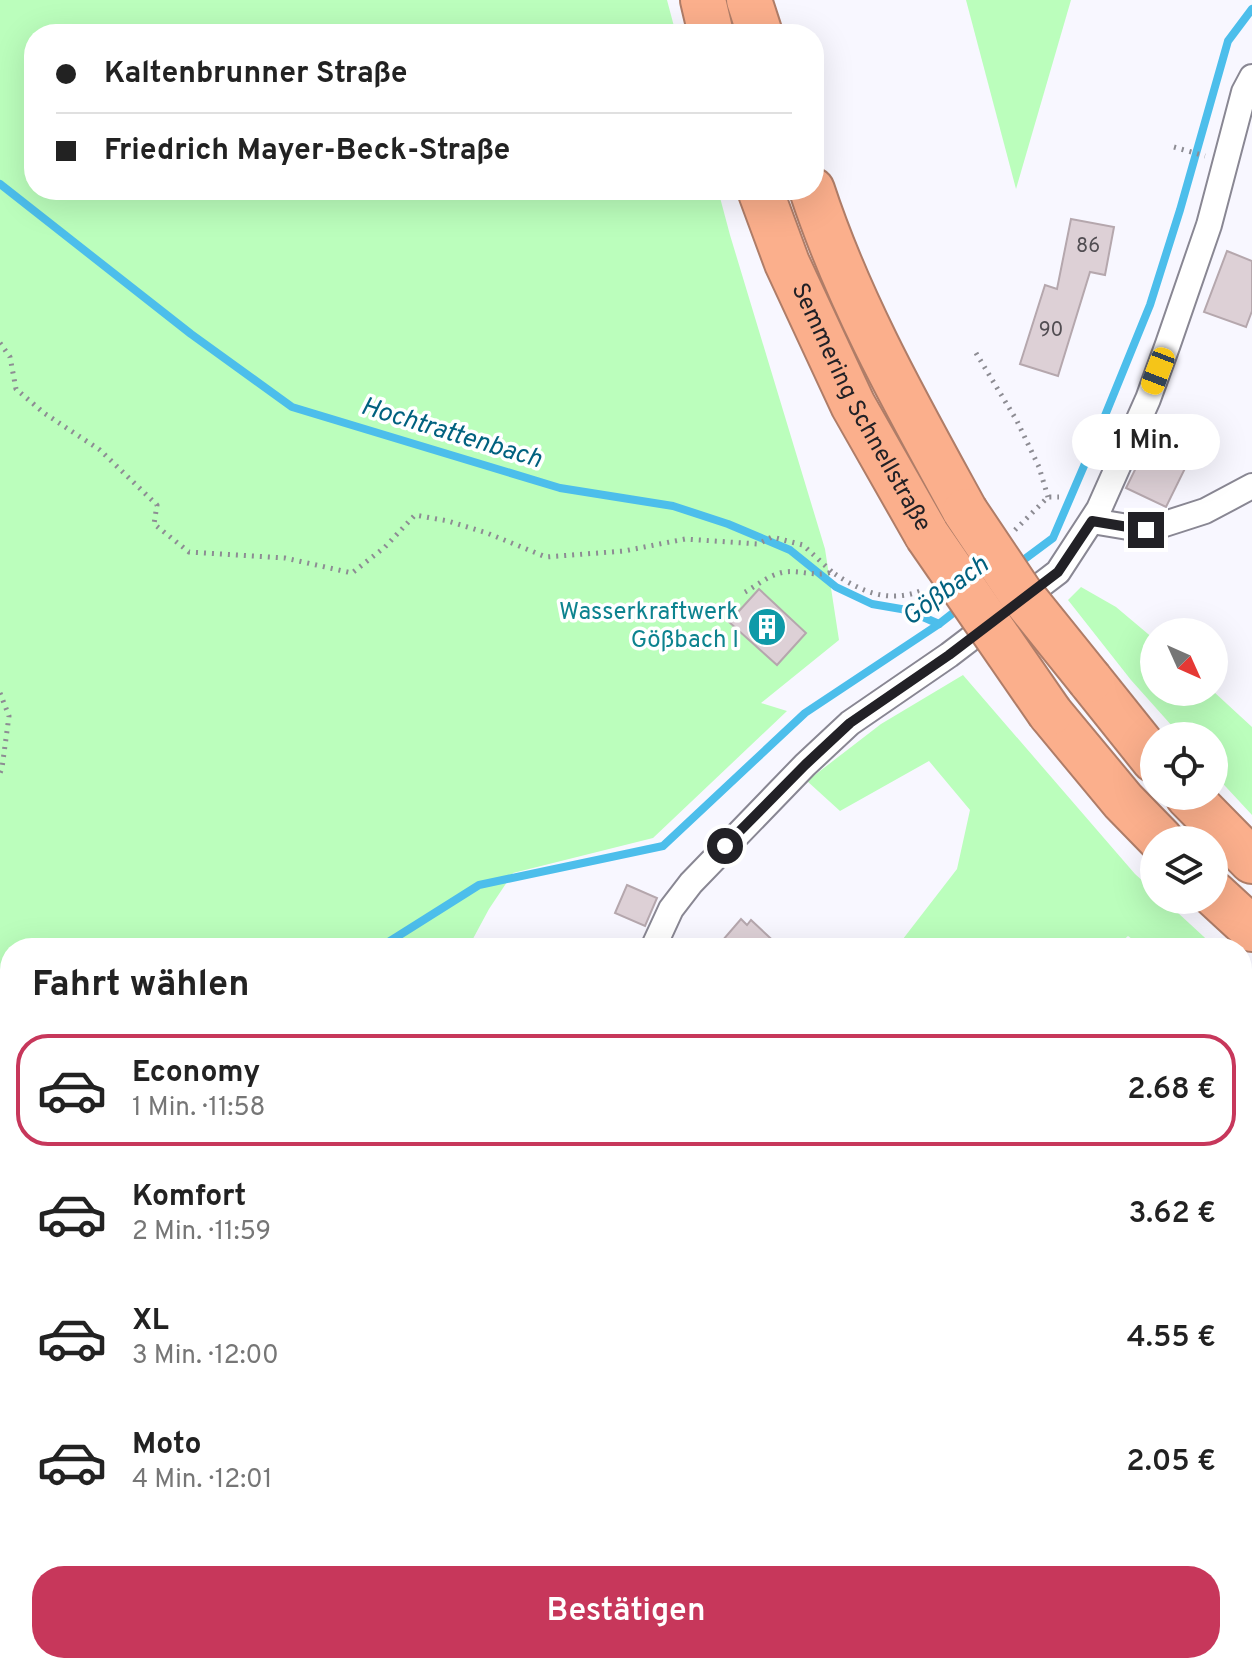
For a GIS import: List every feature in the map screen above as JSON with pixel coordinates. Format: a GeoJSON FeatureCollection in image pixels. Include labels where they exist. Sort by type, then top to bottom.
{"type":"FeatureCollection","features":[{"type":"Feature","properties":{"kind":"highway"},"geometry":{"type":"LineString","coordinates":[[703,0],[709,24]]}},
{"type":"Feature","properties":{"kind":"highway"},"geometry":{"type":"LineString","coordinates":[[749,0],[757,24]]}},
{"type":"Feature","properties":{"kind":"highway","name":"Semmering Schnellstraße"},"geometry":{"type":"LineString","coordinates":[[764,200],[787,263],[853,405],[927,535],[1050,713],[1147,826]]}},
{"type":"Feature","properties":{"kind":"highway","name":"Semmering Schnellstraße"},"geometry":{"type":"LineString","coordinates":[[815,200],[828,239],[892,377],[965,511],[1020,593],[1140,742]]}},
{"type":"Feature","properties":{"kind":"highway"},"geometry":{"type":"LineString","coordinates":[[1202,810],[1252,861]]}},
{"type":"Feature","properties":{"kind":"highway"},"geometry":{"type":"LineString","coordinates":[[1228,907],[1252,929]]}},
{"type":"Feature","properties":{"kind":"street"},"geometry":{"type":"LineString","coordinates":[[658,938],[671,909],[691,883],[850,723],[949,655],[1058,572],[1092,521],[1123,457],[1168,344],[1209,225],[1244,92],[1252,77]]}},
{"type":"Feature","properties":{"kind":"street"},"geometry":{"type":"LineString","coordinates":[[1092,521],[1146,530],[1205,511],[1252,486]]}},
{"type":"Feature","properties":{"kind":"path"},"geometry":{"type":"LineString","coordinates":[[1174,147],[1201,154]]}},
{"type":"Feature","properties":{"kind":"path"},"geometry":{"type":"LineString","coordinates":[[0,343],[10,357],[16,389],[44,413],[100,450],[157,505],[154,524],[189,552],[285,558],[352,573],[385,547],[415,515],[461,525],[546,557],[624,551],[685,539],[758,544],[772,537],[803,545],[832,572]]}},
{"type":"Feature","properties":{"kind":"path"},"geometry":{"type":"LineString","coordinates":[[976,353],[1022,432],[1039,467],[1048,497]]}},
{"type":"Feature","properties":{"kind":"path"},"geometry":{"type":"LineString","coordinates":[[0,693],[9,716],[0,773]]}},
{"type":"Feature","properties":{"kind":"green space"},"geometry":{"type":"Polygon","coordinates":[[[0,0],[667,0],[673,24],[24,24],[24,200],[721,200],[825,549],[839,640],[761,703],[787,711],[653,838],[513,873],[473,938],[0,938],[0,0]]]}},
{"type":"Feature","properties":{"kind":"green space"},"geometry":{"type":"Polygon","coordinates":[[[966,0],[1071,0],[1016,189],[966,0]]]}},
{"type":"Feature","properties":{"kind":"green space"},"geometry":{"type":"Polygon","coordinates":[[[1081,587],[1116,607],[1140,627],[1140,690],[1131,680],[1068,600],[1081,587]]]}},
{"type":"Feature","properties":{"kind":"green space"},"geometry":{"type":"Polygon","coordinates":[[[963,675],[1140,878],[1140,914],[1179,914],[1205,938],[904,938],[957,869],[970,810],[929,761],[840,811],[807,781],[881,724],[963,675]]]}},
{"type":"Feature","properties":{"kind":"green space"},"geometry":{"type":"Polygon","coordinates":[[[1228,705],[1252,727],[1252,815],[1228,789],[1228,722],[1168,722],[1154,706],[1228,705]]]}},
{"type":"Feature","properties":{"kind":"building"},"geometry":{"type":"Polygon","coordinates":[[[1071,219],[1114,227],[1105,275],[1090,272],[1058,376],[1020,364],[1045,285],[1057,289],[1071,219]]]}},
{"type":"Feature","properties":{"kind":"building"},"geometry":{"type":"Polygon","coordinates":[[[1227,251],[1252,261],[1252,311],[1246,327],[1204,312],[1227,251]]]}},
{"type":"Feature","properties":{"kind":"building"},"geometry":{"type":"Polygon","coordinates":[[[1159,421],[1199,440],[1166,507],[1126,488],[1159,421]]]}},
{"type":"Feature","properties":{"kind":"building","name":"Wasserkraftwerk Gößbach I"},"geometry":{"type":"Polygon","coordinates":[[[759,589],[806,633],[777,665],[729,622],[759,589]]]}},
{"type":"Feature","properties":{"kind":"building"},"geometry":{"type":"Polygon","coordinates":[[[627,885],[657,898],[645,926],[615,913],[627,885]]]}},
{"type":"Feature","properties":{"kind":"building"},"geometry":{"type":"Polygon","coordinates":[[[741,919],[747,925],[751,920],[770,938],[725,938],[741,919]]]}},
{"type":"Feature","properties":{"kind":"waterway","name":"Gößbach"},"geometry":{"type":"LineString","coordinates":[[1018,564],[1053,538],[1093,445],[1150,305],[1228,41],[1252,9]]}},
{"type":"Feature","properties":{"kind":"waterway","name":"Hochtrattenbach"},"geometry":{"type":"LineString","coordinates":[[0,184],[191,334],[292,407],[560,488],[673,506],[728,524],[790,550],[836,587],[872,604],[907,610],[939,624]]}},
{"type":"Feature","properties":{"kind":"waterway","name":"Gößbach"},"geometry":{"type":"LineString","coordinates":[[395,938],[479,885],[663,846],[805,713],[962,606]]}},
{"type":"Feature","properties":{"kind":"place","name":"Wasserkraftwerk Gößbach I"},"geometry":{"type":"Point","coordinates":[767,627]}},
{"type":"Feature","properties":{"kind":"route"},"geometry":{"type":"LineString","coordinates":[[725,846],[850,723],[949,655],[1058,572],[1092,521],[1146,530]]}}]}
